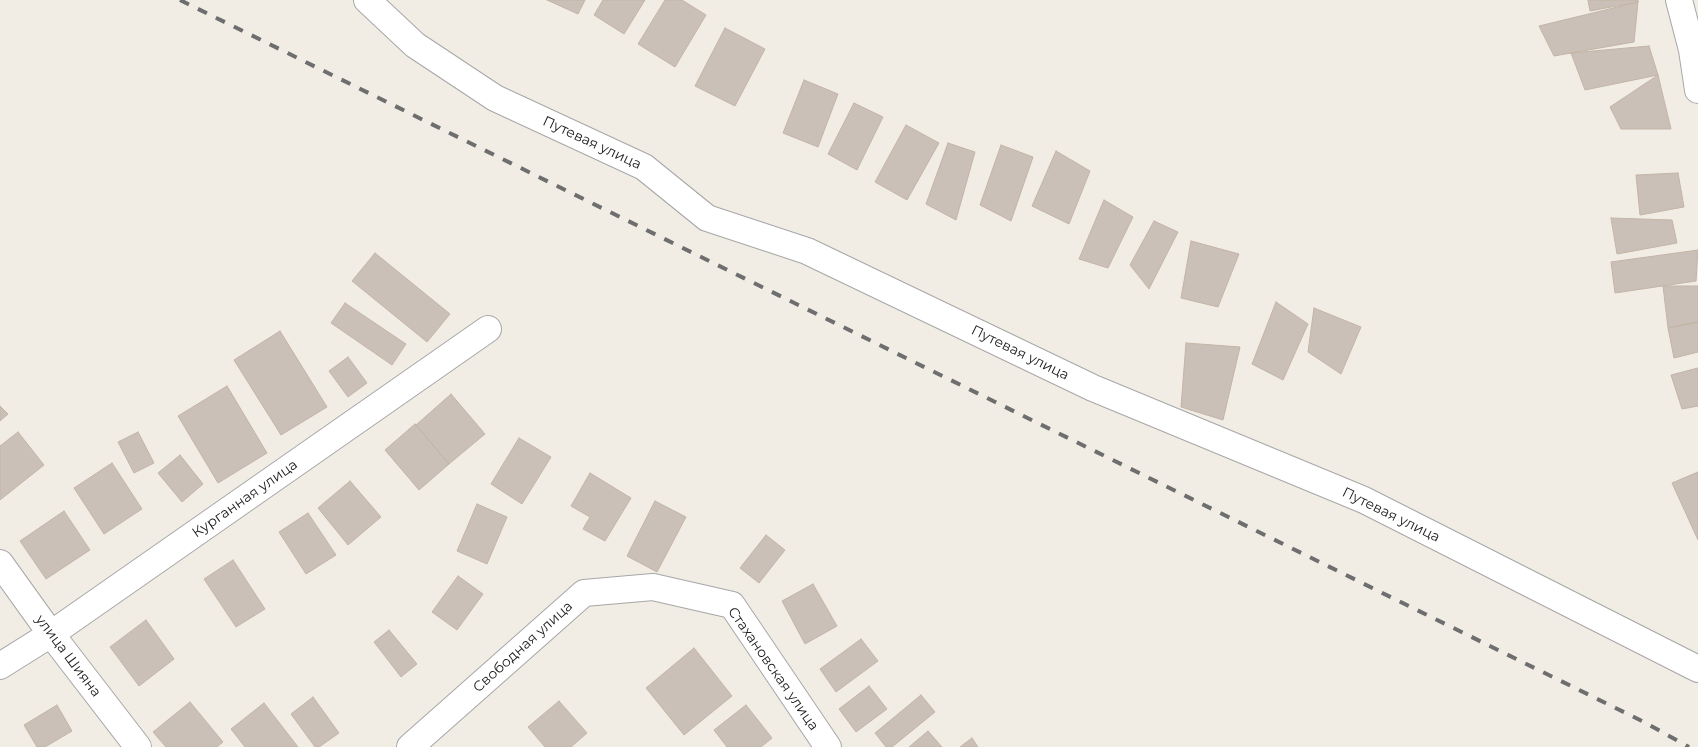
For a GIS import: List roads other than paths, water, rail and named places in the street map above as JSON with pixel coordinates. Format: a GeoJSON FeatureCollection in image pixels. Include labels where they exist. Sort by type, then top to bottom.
{"type":"FeatureCollection","features":[{"type":"Feature","properties":{"kind":"street","name":"Путевая улица"},"geometry":{"type":"LineString","coordinates":[[367,0],[415,45],[495,98],[644,167],[707,218],[807,251],[1092,388],[1364,500],[1698,669]]}},
{"type":"Feature","properties":{"kind":"street"},"geometry":{"type":"LineString","coordinates":[[1679,0],[1695,49],[1698,90]]}},
{"type":"Feature","properties":{"kind":"street","name":"Курганная улица"},"geometry":{"type":"LineString","coordinates":[[0,666],[51,634],[488,329]]}},
{"type":"Feature","properties":{"kind":"street","name":"улица Шияна"},"geometry":{"type":"LineString","coordinates":[[0,563],[51,634],[138,747]]}},
{"type":"Feature","properties":{"kind":"street","name":"Свободная улица"},"geometry":{"type":"LineString","coordinates":[[410,747],[584,593],[653,587]]}},
{"type":"Feature","properties":{"kind":"street","name":"Стахановская улица"},"geometry":{"type":"LineString","coordinates":[[653,587],[732,604],[828,747]]}},
{"type":"Feature","properties":{"kind":"railway"},"geometry":{"type":"LineString","coordinates":[[180,0],[1642,721],[1689,747]]}}]}
